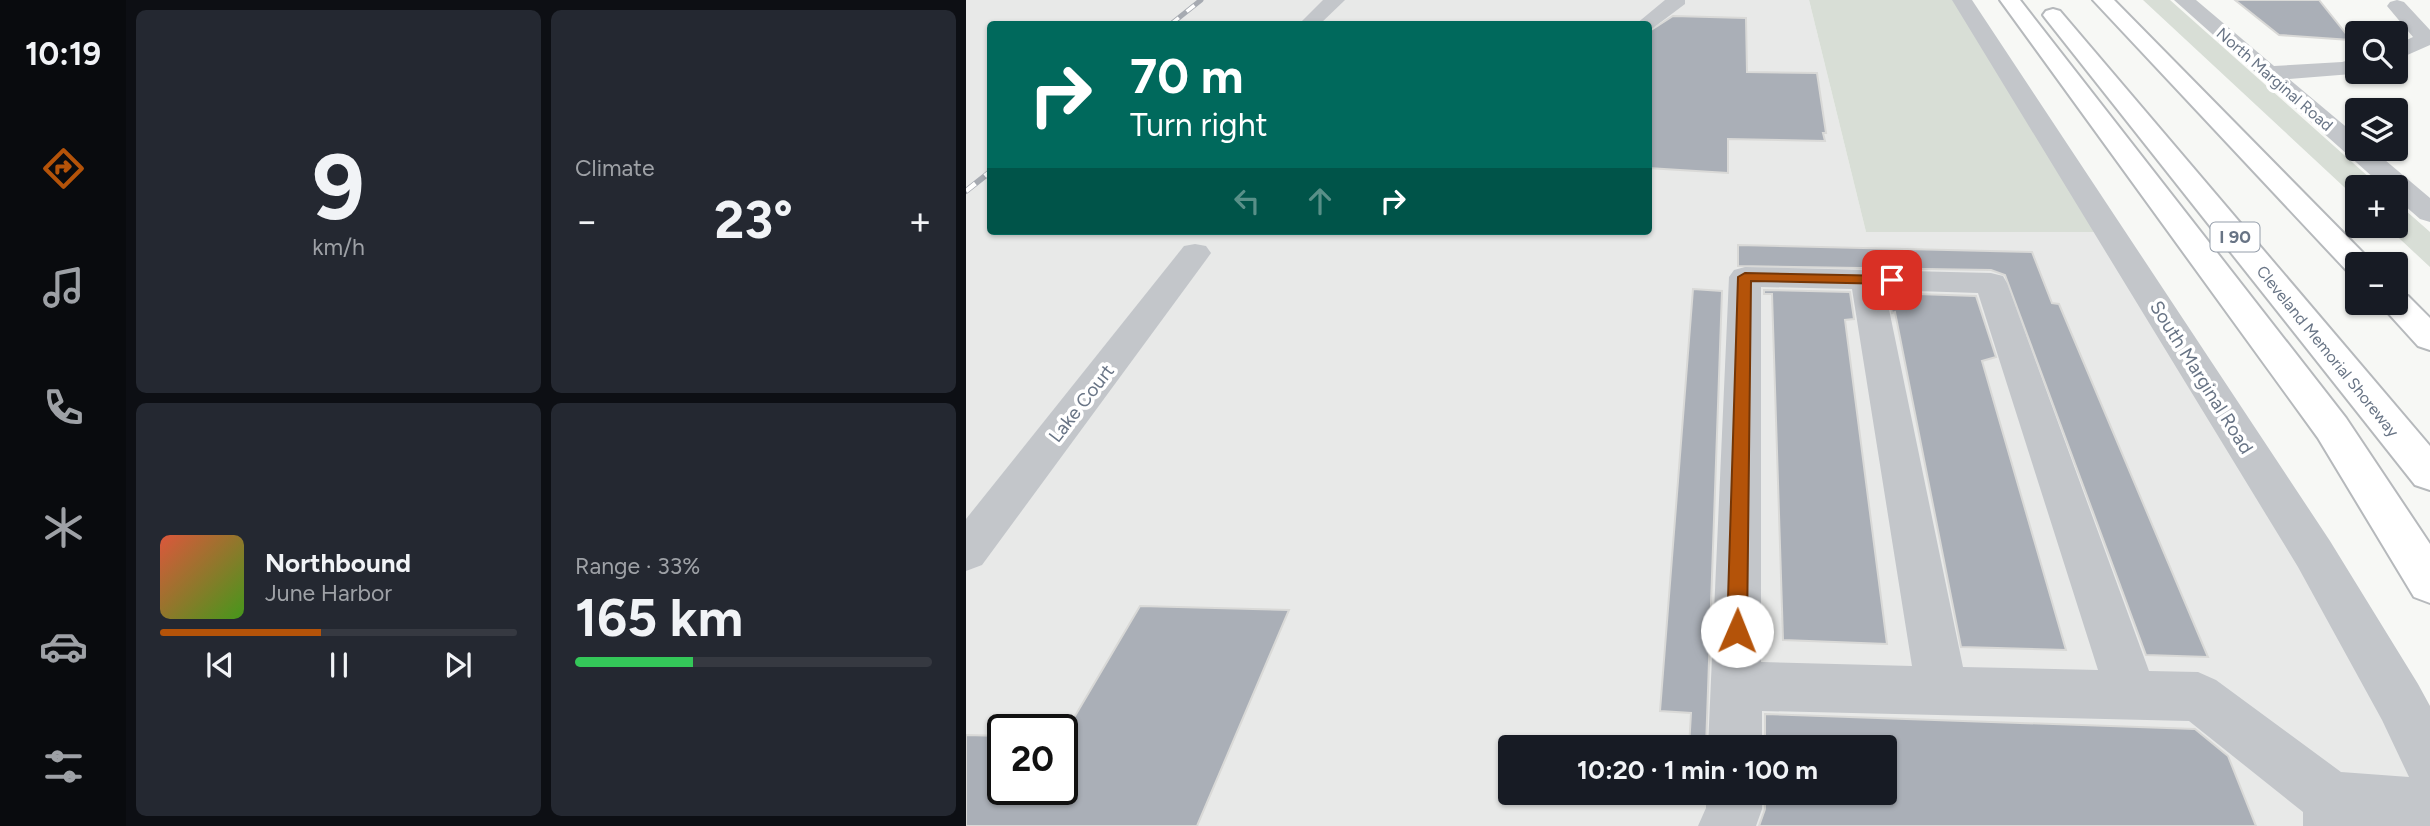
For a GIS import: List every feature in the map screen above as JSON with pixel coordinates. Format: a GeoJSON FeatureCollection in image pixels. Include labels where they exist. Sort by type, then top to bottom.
{"type":"FeatureCollection","features":[{"type":"Feature","properties":{"kind":"highway"},"geometry":{"type":"LineString","coordinates":[[2010,0],[2332,428],[2430,583]]}},
{"type":"Feature","properties":{"kind":"highway","name":"Cleveland Memorial Shoreway"},"geometry":{"type":"LineString","coordinates":[[2040,0],[2430,474]]}},
{"type":"Feature","properties":{"kind":"highway"},"geometry":{"type":"LineString","coordinates":[[2103,0],[2346,252]]}},
{"type":"Feature","properties":{"kind":"highway"},"geometry":{"type":"LineString","coordinates":[[2408,315],[2430,338]]}},
{"type":"Feature","properties":{"kind":"street"},"geometry":{"type":"LineString","coordinates":[[1312,21],[1335,0]]}},
{"type":"Feature","properties":{"kind":"street"},"geometry":{"type":"LineString","coordinates":[[1651,21],[1675,4],[1675,0]]}},
{"type":"Feature","properties":{"kind":"street","name":"South Marginal Road"},"geometry":{"type":"LineString","coordinates":[[1962,0],[2314,554],[2400,702],[2430,761]]}},
{"type":"Feature","properties":{"kind":"street","name":"North Marginal Road"},"geometry":{"type":"LineString","coordinates":[[2184,0],[2430,213]]}},
{"type":"Feature","properties":{"kind":"street"},"geometry":{"type":"LineString","coordinates":[[2397,6],[2428,42],[2408,49]]}},
{"type":"Feature","properties":{"kind":"street"},"geometry":{"type":"LineString","coordinates":[[2268,73],[2345,69]]}},
{"type":"Feature","properties":{"kind":"street","name":"Lake Court"},"geometry":{"type":"LineString","coordinates":[[966,552],[1195,253]]}},
{"type":"Feature","properties":{"kind":"street"},"geometry":{"type":"LineString","coordinates":[[1735,735],[1745,277],[1991,282],[2132,695]]}},
{"type":"Feature","properties":{"kind":"street"},"geometry":{"type":"LineString","coordinates":[[1867,280],[1942,691]]}},
{"type":"Feature","properties":{"kind":"street"},"geometry":{"type":"LineString","coordinates":[[1736,685],[2198,697],[2331,813],[2430,807]]}},
{"type":"Feature","properties":{"kind":"street"},"geometry":{"type":"LineString","coordinates":[[1727,826],[1734,805]]}},
{"type":"Feature","properties":{"kind":"shaded area"},"geometry":{"type":"Polygon","coordinates":[[[966,0],[1809,0],[1866,232],[2110,232],[2314,554],[2430,826],[966,826],[966,0]]]}},
{"type":"Feature","properties":{"kind":"shaded area"},"geometry":{"type":"Polygon","coordinates":[[[1809,0],[1962,0],[2110,232],[1866,232],[1809,0]]]}},
{"type":"Feature","properties":{"kind":"shaded area"},"geometry":{"type":"Polygon","coordinates":[[[2143,0],[2170,0],[2345,156],[2345,161],[2351,161],[2367,175],[2345,175],[2345,188],[2143,0]]]}},
{"type":"Feature","properties":{"kind":"shaded area"},"geometry":{"type":"Polygon","coordinates":[[[2408,213],[2430,232],[2430,267],[2399,238],[2408,238],[2408,213]]]}},
{"type":"Feature","properties":{"kind":"building"},"geometry":{"type":"Polygon","coordinates":[[[2235,0],[2319,0],[2345,32],[2345,40],[2279,35],[2235,0]]]}},
{"type":"Feature","properties":{"kind":"building"},"geometry":{"type":"Polygon","coordinates":[[[1673,16],[1746,18],[1747,72],[1817,73],[1825,141],[1728,139],[1728,173],[1652,168],[1652,29],[1673,16]]]}},
{"type":"Feature","properties":{"kind":"building"},"geometry":{"type":"Polygon","coordinates":[[[1738,245],[2032,252],[2052,303],[2059,304],[2208,657],[2146,655],[2005,275],[1991,270],[1738,266],[1738,245]]]}},
{"type":"Feature","properties":{"kind":"building"},"geometry":{"type":"Polygon","coordinates":[[[1693,289],[1722,291],[1706,735],[1690,735],[1691,713],[1660,711],[1693,289]]]}},
{"type":"Feature","properties":{"kind":"building"},"geometry":{"type":"Polygon","coordinates":[[[1764,290],[1850,292],[1854,319],[1845,320],[1887,644],[1783,640],[1772,294],[1764,294],[1764,290]]]}},
{"type":"Feature","properties":{"kind":"building"},"geometry":{"type":"Polygon","coordinates":[[[1888,293],[1976,296],[1996,357],[1982,361],[2066,650],[1961,647],[1895,312],[1892,313],[1888,293]]]}},
{"type":"Feature","properties":{"kind":"building"},"geometry":{"type":"Polygon","coordinates":[[[1140,606],[1289,610],[1197,826],[966,826],[966,735],[987,736],[987,805],[1078,805],[1076,714],[1140,606]]]}},
{"type":"Feature","properties":{"kind":"building"},"geometry":{"type":"Polygon","coordinates":[[[1765,714],[2195,729],[2228,756],[2256,826],[1759,826],[1765,805],[1897,805],[1897,735],[1765,735],[1765,714]]]}},
{"type":"Feature","properties":{"kind":"railway"},"geometry":{"type":"LineString","coordinates":[[1175,21],[1201,0]]}},
{"type":"Feature","properties":{"kind":"railway"},"geometry":{"type":"LineString","coordinates":[[966,191],[987,174]]}},
{"type":"Feature","properties":{"kind":"route"},"geometry":{"type":"LineString","coordinates":[[1737,631],[1745,277],[1892,280]]}}]}
